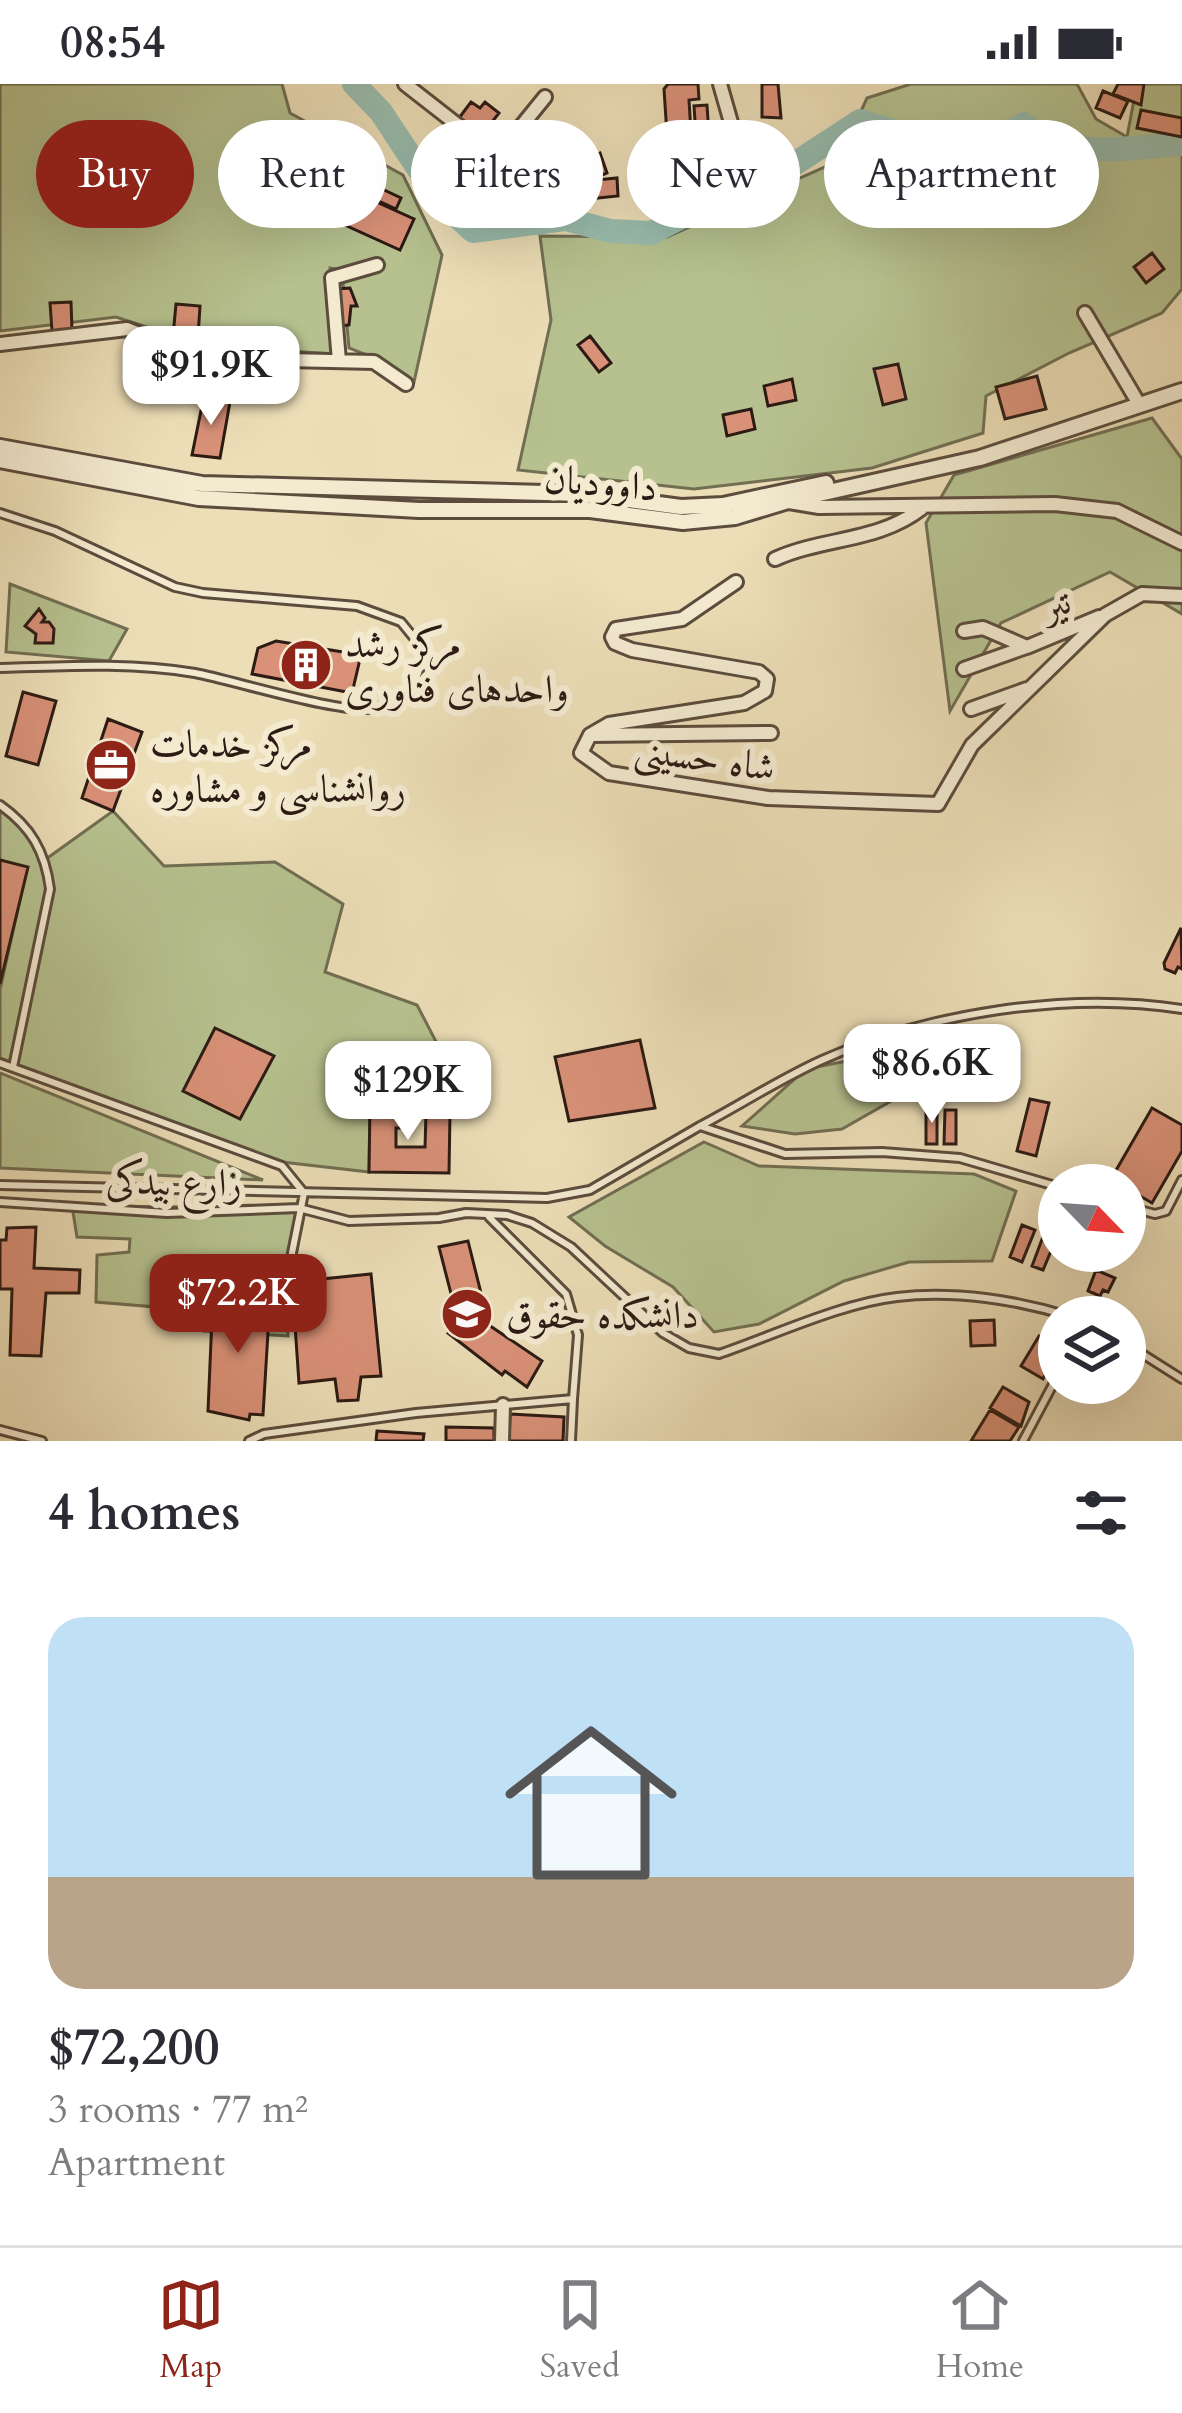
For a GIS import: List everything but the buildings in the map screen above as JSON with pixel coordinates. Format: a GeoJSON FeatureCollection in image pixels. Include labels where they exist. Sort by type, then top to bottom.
{"type":"FeatureCollection","features":[{"type":"Feature","properties":{"kind":"street"},"geometry":{"type":"LineString","coordinates":[[405,84],[455,120]]}},
{"type":"Feature","properties":{"kind":"street"},"geometry":{"type":"LineString","coordinates":[[426,97],[438,84]]}},
{"type":"Feature","properties":{"kind":"street"},"geometry":{"type":"LineString","coordinates":[[720,84],[730,120]]}},
{"type":"Feature","properties":{"kind":"street"},"geometry":{"type":"LineString","coordinates":[[527,120],[545,98]]}},
{"type":"Feature","properties":{"kind":"street"},"geometry":{"type":"LineString","coordinates":[[339,361],[332,278],[377,265]]}},
{"type":"Feature","properties":{"kind":"street"},"geometry":{"type":"LineString","coordinates":[[1085,313],[1136,399]]}},
{"type":"Feature","properties":{"kind":"street"},"geometry":{"type":"LineString","coordinates":[[0,344],[127,329],[202,358],[374,362],[406,384]]}},
{"type":"Feature","properties":{"kind":"street","name":"داوودیان"},"geometry":{"type":"LineString","coordinates":[[0,460],[199,498],[590,510],[683,522],[735,518],[786,497],[977,450],[1182,386]]}},
{"type":"Feature","properties":{"kind":"street","name":"داوودیان"},"geometry":{"type":"LineString","coordinates":[[0,447],[202,484],[584,494],[681,507],[723,505],[980,458],[1182,386]]}},
{"type":"Feature","properties":{"kind":"street"},"geometry":{"type":"LineString","coordinates":[[350,488],[356,506]]}},
{"type":"Feature","properties":{"kind":"street"},"geometry":{"type":"LineString","coordinates":[[786,497],[819,507],[1055,504],[1117,511],[1182,543]]}},
{"type":"Feature","properties":{"kind":"street"},"geometry":{"type":"LineString","coordinates":[[775,559],[799,548],[839,543],[901,524],[922,508]]}},
{"type":"Feature","properties":{"kind":"street","name":"شاه حسینی"},"geometry":{"type":"LineString","coordinates":[[736,582],[682,620],[616,629],[612,637],[615,644],[632,650],[759,672],[766,679],[765,691],[744,703],[609,724],[590,735],[580,753],[609,773],[793,801],[938,804],[972,746],[1106,615],[1142,594],[1182,596]]}},
{"type":"Feature","properties":{"kind":"street","name":"تیر"},"geometry":{"type":"LineString","coordinates":[[964,669],[1106,615]]}},
{"type":"Feature","properties":{"kind":"street","name":"تیر"},"geometry":{"type":"LineString","coordinates":[[964,631],[982,628],[1027,647]]}},
{"type":"Feature","properties":{"kind":"street"},"geometry":{"type":"LineString","coordinates":[[971,709],[1034,686]]}},
{"type":"Feature","properties":{"kind":"street"},"geometry":{"type":"LineString","coordinates":[[590,735],[771,733]]}},
{"type":"Feature","properties":{"kind":"street"},"geometry":{"type":"LineString","coordinates":[[502,1441],[503,1405]]}},
{"type":"Feature","properties":{"kind":"lane"},"geometry":{"type":"LineString","coordinates":[[0,513],[56,531],[175,587],[356,605],[401,622],[423,649],[419,677],[401,699],[371,710],[191,673],[123,667],[0,668]]}},
{"type":"Feature","properties":{"kind":"lane"},"geometry":{"type":"LineString","coordinates":[[0,805],[19,818],[46,859],[50,889],[13,1069]]}},
{"type":"Feature","properties":{"kind":"lane","name":"زارع بیدکی"},"geometry":{"type":"LineString","coordinates":[[0,1185],[547,1198],[590,1190],[820,1061],[907,1030],[1073,1001],[1182,1009]]}},
{"type":"Feature","properties":{"kind":"lane"},"geometry":{"type":"LineString","coordinates":[[0,1063],[273,1161],[304,1192],[285,1288]]}},
{"type":"Feature","properties":{"kind":"lane"},"geometry":{"type":"LineString","coordinates":[[700,1126],[785,1154],[882,1152],[959,1158],[1038,1181]]}},
{"type":"Feature","properties":{"kind":"lane"},"geometry":{"type":"LineString","coordinates":[[1146,1212],[1166,1210],[1182,1180]]}},
{"type":"Feature","properties":{"kind":"lane","name":"زارع بیدکی"},"geometry":{"type":"LineString","coordinates":[[0,1202],[167,1213],[299,1208],[349,1221],[507,1215],[532,1223],[572,1247],[663,1333],[689,1348],[719,1354],[896,1297],[984,1298],[1038,1306]]}},
{"type":"Feature","properties":{"kind":"lane"},"geometry":{"type":"LineString","coordinates":[[486,1214],[566,1294],[578,1335],[571,1441]]}},
{"type":"Feature","properties":{"kind":"lane"},"geometry":{"type":"LineString","coordinates":[[1146,1356],[1182,1379]]}},
{"type":"Feature","properties":{"kind":"lane"},"geometry":{"type":"LineString","coordinates":[[249,1441],[263,1434],[573,1400]]}},
{"type":"Feature","properties":{"kind":"lane"},"geometry":{"type":"LineString","coordinates":[[1023,1441],[1043,1404]]}},
{"type":"Feature","properties":{"kind":"lane"},"geometry":{"type":"LineString","coordinates":[[0,1430],[42,1441]]}},
{"type":"Feature","properties":{"kind":"green space"},"geometry":{"type":"Polygon","coordinates":[[[0,84],[282,84],[290,113],[303,120],[218,120],[218,228],[387,228],[387,166],[403,175],[411,191],[411,228],[429,228],[442,255],[414,382],[382,361],[349,348],[343,283],[337,269],[330,268],[333,354],[203,345],[116,317],[0,331],[0,84]]]}},
{"type":"Feature","properties":{"kind":"green space"},"geometry":{"type":"Polygon","coordinates":[[[911,84],[1077,84],[1098,120],[857,120],[867,98],[911,84]]]}},
{"type":"Feature","properties":{"kind":"green space"},"geometry":{"type":"Polygon","coordinates":[[[1137,84],[1182,84],[1182,289],[1162,313],[986,396],[983,433],[872,468],[694,489],[518,470],[551,320],[540,236],[667,237],[687,228],[800,228],[800,178],[824,167],[824,228],[1099,228],[1099,121],[1127,137],[1137,84]]]}},
{"type":"Feature","properties":{"kind":"green space"},"geometry":{"type":"Polygon","coordinates":[[[1152,418],[1182,459],[1182,614],[1110,572],[1001,623],[950,711],[926,523],[954,475],[1152,418]]]}},
{"type":"Feature","properties":{"kind":"green space"},"geometry":{"type":"Polygon","coordinates":[[[10,584],[127,629],[109,661],[6,652],[10,584]]]}},
{"type":"Feature","properties":{"kind":"green space"},"geometry":{"type":"Polygon","coordinates":[[[0,805],[19,818],[46,859],[113,811],[164,866],[275,862],[343,904],[325,972],[417,1005],[442,1053],[403,1106],[370,1106],[369,1172],[273,1161],[0,1063],[0,990],[27,868],[0,860],[0,805]]]}},
{"type":"Feature","properties":{"kind":"green space"},"geometry":{"type":"Polygon","coordinates":[[[1006,1030],[1018,1072],[893,1100],[842,1129],[795,1134],[742,1126],[806,1069],[1006,1030]]]}},
{"type":"Feature","properties":{"kind":"green space"},"geometry":{"type":"Polygon","coordinates":[[[0,1073],[263,1180],[0,1168],[0,1073]]]}},
{"type":"Feature","properties":{"kind":"green space"},"geometry":{"type":"Polygon","coordinates":[[[704,1142],[759,1166],[974,1174],[1016,1191],[992,1261],[909,1262],[844,1281],[759,1324],[714,1332],[673,1287],[605,1246],[569,1217],[704,1142]]]}},
{"type":"Feature","properties":{"kind":"green space"},"geometry":{"type":"Polygon","coordinates":[[[72,1206],[299,1208],[285,1288],[288,1336],[204,1331],[204,1311],[96,1302],[97,1255],[129,1252],[130,1239],[77,1237],[72,1206]]]}},
{"type":"Feature","properties":{"kind":"waterway"},"geometry":{"type":"LineString","coordinates":[[354,84],[381,112],[439,200],[473,231],[565,219],[611,231],[651,233],[729,192],[782,172],[860,121],[950,149],[983,150],[1024,124],[1040,136],[1079,148],[1182,144]]}},
{"type":"Feature","properties":{"kind":"place","name":"مرکز رشد واحدهای فناوری"},"geometry":{"type":"Point","coordinates":[306,665]}},
{"type":"Feature","properties":{"kind":"place","name":"مرکز خدمات روانشناسی و مشاوره"},"geometry":{"type":"Point","coordinates":[111,765]}},
{"type":"Feature","properties":{"kind":"place","name":"دانشکده حقوق"},"geometry":{"type":"Point","coordinates":[467,1314]}}]}
